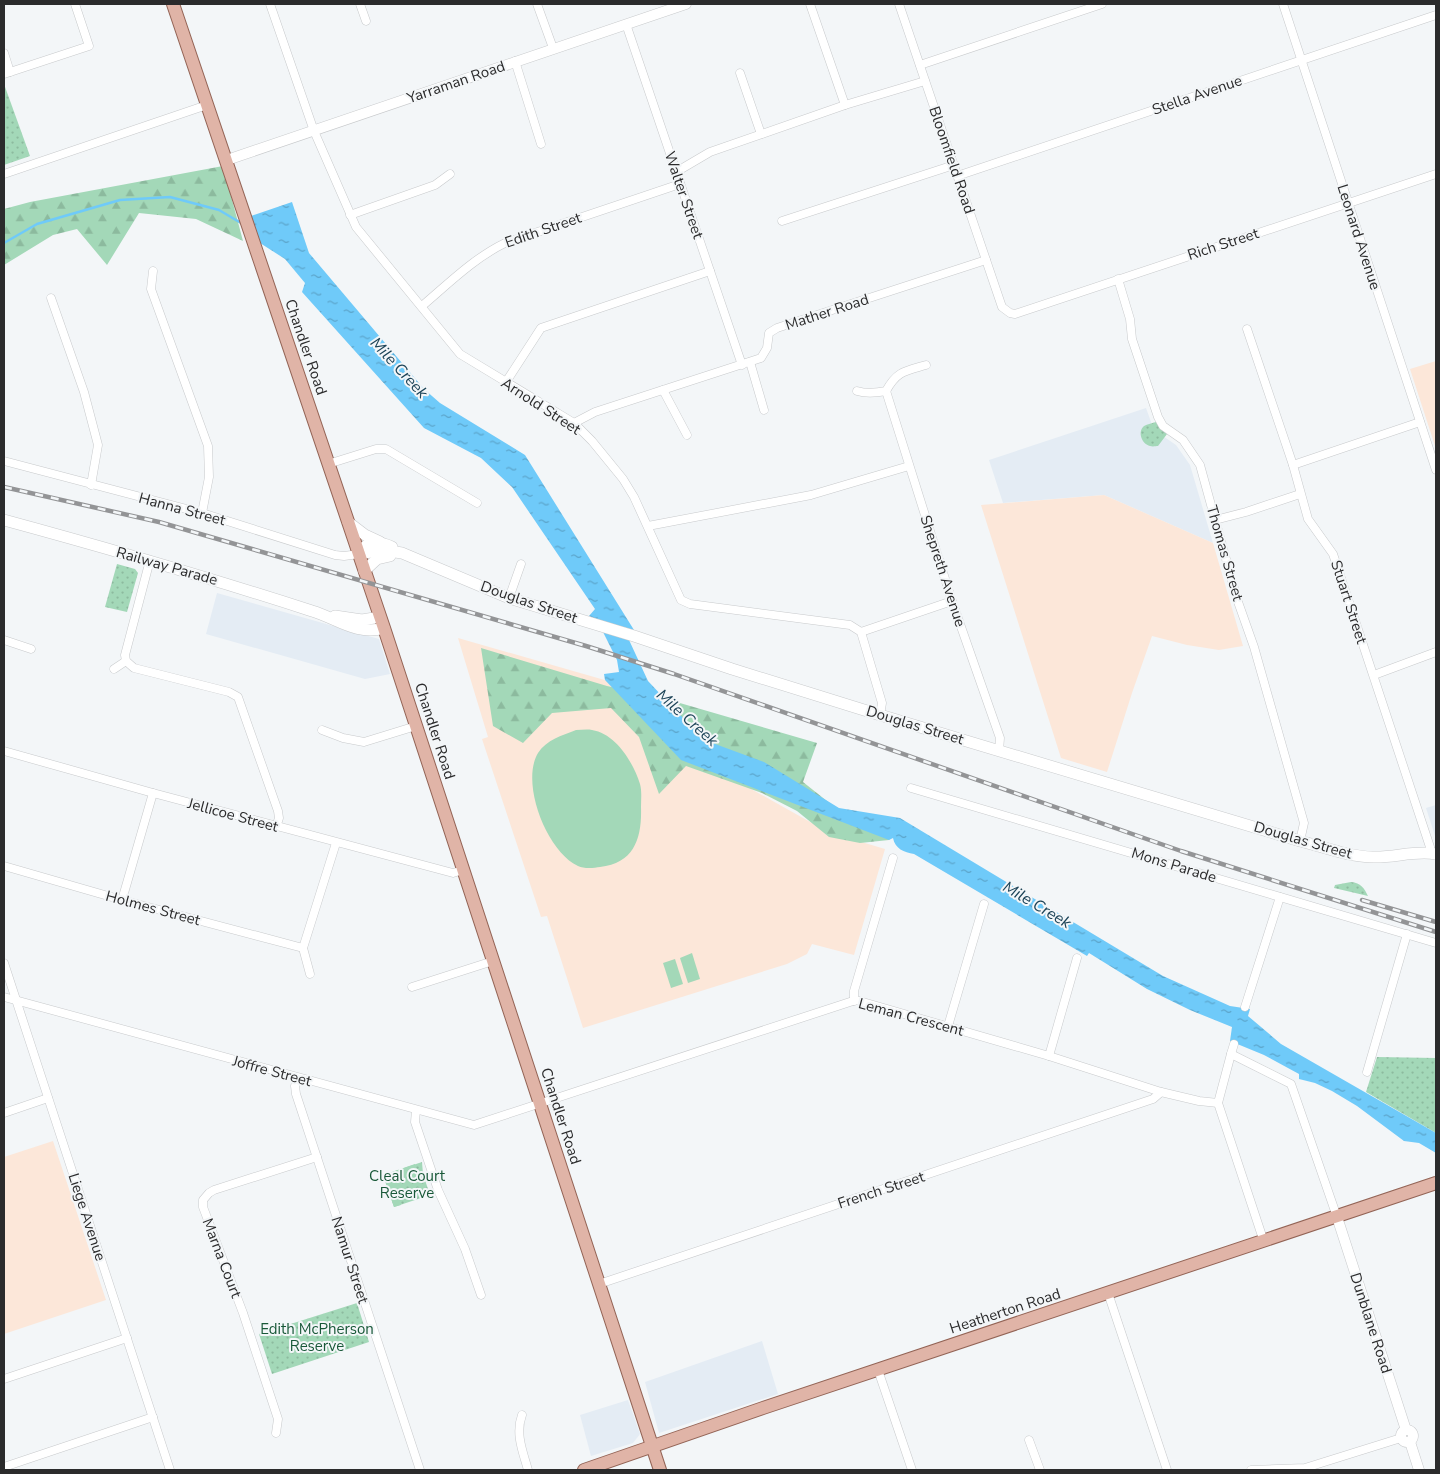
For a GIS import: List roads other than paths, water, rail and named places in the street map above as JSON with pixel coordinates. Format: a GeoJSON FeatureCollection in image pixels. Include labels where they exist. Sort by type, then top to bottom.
{"type":"FeatureCollection","features":[{"type":"Feature","properties":{"kind":"main road","name":"Chandler Road"},"geometry":{"type":"LineString","coordinates":[[173,4],[382,622],[660,1470]]}},
{"type":"Feature","properties":{"kind":"main road","name":"Railway Parade"},"geometry":{"type":"LineString","coordinates":[[4,520],[150,560],[328,616],[382,622]]}},
{"type":"Feature","properties":{"kind":"main road","name":"Douglas Street"},"geometry":{"type":"LineString","coordinates":[[348,522],[365,535],[404,554],[509,598],[880,715],[1300,841],[1363,857],[1375,858],[1433,854]]}},
{"type":"Feature","properties":{"kind":"main road"},"geometry":{"type":"LineString","coordinates":[[359,554],[364,546],[370,543],[385,544]]}},
{"type":"Feature","properties":{"kind":"main road","name":"Douglas Street"},"geometry":{"type":"LineString","coordinates":[[359,554],[382,550],[404,554]]}},
{"type":"Feature","properties":{"kind":"main road"},"geometry":{"type":"LineString","coordinates":[[364,571],[373,561],[380,557],[404,554]]}},
{"type":"Feature","properties":{"kind":"main road","name":"Heatherton Road"},"geometry":{"type":"LineString","coordinates":[[584,1470],[1436,1184]]}},
{"type":"Feature","properties":{"kind":"street"},"geometry":{"type":"LineString","coordinates":[[4,53],[7,73],[89,46],[75,4]]}},
{"type":"Feature","properties":{"kind":"street","name":"Arnold Street"},"geometry":{"type":"LineString","coordinates":[[271,4],[314,131],[356,227],[460,354],[574,424],[592,441],[624,479],[648,526],[681,600],[690,604],[850,624],[861,632]]}},
{"type":"Feature","properties":{"kind":"street"},"geometry":{"type":"LineString","coordinates":[[360,4],[366,21]]}},
{"type":"Feature","properties":{"kind":"street"},"geometry":{"type":"LineString","coordinates":[[537,4],[552,48]]}},
{"type":"Feature","properties":{"kind":"street","name":"Yarraman Road"},"geometry":{"type":"LineString","coordinates":[[227,160],[686,4]]}},
{"type":"Feature","properties":{"kind":"street"},"geometry":{"type":"LineString","coordinates":[[810,4],[845,105]]}},
{"type":"Feature","properties":{"kind":"street","name":"Bloomfield Road"},"geometry":{"type":"LineString","coordinates":[[900,4],[1002,307],[1010,313]]}},
{"type":"Feature","properties":{"kind":"street"},"geometry":{"type":"LineString","coordinates":[[920,65],[1083,6],[1102,4]]}},
{"type":"Feature","properties":{"kind":"street","name":"Leonard Avenue"},"geometry":{"type":"LineString","coordinates":[[1283,4],[1436,470]]}},
{"type":"Feature","properties":{"kind":"street","name":"Stella Avenue"},"geometry":{"type":"LineString","coordinates":[[957,176],[1436,15]]}},
{"type":"Feature","properties":{"kind":"street","name":"Walter Street"},"geometry":{"type":"LineString","coordinates":[[626,24],[710,271],[764,410]]}},
{"type":"Feature","properties":{"kind":"street"},"geometry":{"type":"LineString","coordinates":[[515,61],[541,144]]}},
{"type":"Feature","properties":{"kind":"street"},"geometry":{"type":"LineString","coordinates":[[740,73],[761,134]]}},
{"type":"Feature","properties":{"kind":"street"},"geometry":{"type":"LineString","coordinates":[[676,172],[710,152],[845,105],[926,81]]}},
{"type":"Feature","properties":{"kind":"street"},"geometry":{"type":"LineString","coordinates":[[4,174],[208,105]]}},
{"type":"Feature","properties":{"kind":"street"},"geometry":{"type":"LineString","coordinates":[[782,221],[954,165]]}},
{"type":"Feature","properties":{"kind":"street"},"geometry":{"type":"LineString","coordinates":[[350,215],[435,185],[450,174]]}},
{"type":"Feature","properties":{"kind":"street","name":"Rich Street"},"geometry":{"type":"LineString","coordinates":[[1010,313],[1015,314],[1436,174]]}},
{"type":"Feature","properties":{"kind":"street","name":"Edith Street"},"geometry":{"type":"LineString","coordinates":[[422,306],[491,250],[505,243],[680,184]]}},
{"type":"Feature","properties":{"kind":"street","name":"Mather Road"},"geometry":{"type":"LineString","coordinates":[[574,424],[595,412],[761,358],[767,348],[769,333],[777,328],[986,260]]}},
{"type":"Feature","properties":{"kind":"street"},"geometry":{"type":"LineString","coordinates":[[153,270],[151,288],[208,446],[209,477],[202,513]]}},
{"type":"Feature","properties":{"kind":"street"},"geometry":{"type":"LineString","coordinates":[[506,382],[541,328],[710,271]]}},
{"type":"Feature","properties":{"kind":"street","name":"Thomas Street"},"geometry":{"type":"LineString","coordinates":[[1118,279],[1130,319],[1132,339],[1158,417],[1163,426],[1183,440],[1200,465],[1237,599],[1254,648],[1304,823],[1300,841]]}},
{"type":"Feature","properties":{"kind":"street"},"geometry":{"type":"LineString","coordinates":[[51,298],[84,392],[98,445],[91,485]]}},
{"type":"Feature","properties":{"kind":"street","name":"Stuart Street"},"geometry":{"type":"LineString","coordinates":[[1247,329],[1293,465],[1300,494],[1311,525],[1333,554],[1433,854]]}},
{"type":"Feature","properties":{"kind":"street"},"geometry":{"type":"LineString","coordinates":[[857,391],[870,393],[886,391],[893,378],[906,371],[926,366]]}},
{"type":"Feature","properties":{"kind":"street"},"geometry":{"type":"LineString","coordinates":[[663,390],[687,435]]}},
{"type":"Feature","properties":{"kind":"street","name":"Shepreth Avenue"},"geometry":{"type":"LineString","coordinates":[[886,391],[952,602],[1000,738],[999,751]]}},
{"type":"Feature","properties":{"kind":"street"},"geometry":{"type":"LineString","coordinates":[[1293,465],[1420,422]]}},
{"type":"Feature","properties":{"kind":"street"},"geometry":{"type":"LineString","coordinates":[[328,464],[376,449],[386,449],[477,503]]}},
{"type":"Feature","properties":{"kind":"street","name":"Hanna Street"},"geometry":{"type":"LineString","coordinates":[[4,461],[202,513],[335,555],[359,554]]}},
{"type":"Feature","properties":{"kind":"street"},"geometry":{"type":"LineString","coordinates":[[648,526],[811,495],[909,466]]}},
{"type":"Feature","properties":{"kind":"street"},"geometry":{"type":"LineString","coordinates":[[1215,520],[1300,494]]}},
{"type":"Feature","properties":{"kind":"street"},"geometry":{"type":"LineString","coordinates":[[150,560],[125,655],[126,661],[134,668],[229,692],[238,697],[278,810],[279,818],[276,827]]}},
{"type":"Feature","properties":{"kind":"street"},"geometry":{"type":"LineString","coordinates":[[509,598],[521,564]]}},
{"type":"Feature","properties":{"kind":"street"},"geometry":{"type":"LineString","coordinates":[[880,715],[882,703],[861,632],[952,602]]}},
{"type":"Feature","properties":{"kind":"street"},"geometry":{"type":"LineString","coordinates":[[4,640],[31,649]]}},
{"type":"Feature","properties":{"kind":"street"},"geometry":{"type":"LineString","coordinates":[[1374,675],[1436,652]]}},
{"type":"Feature","properties":{"kind":"street"},"geometry":{"type":"LineString","coordinates":[[114,669],[126,661]]}},
{"type":"Feature","properties":{"kind":"street"},"geometry":{"type":"LineString","coordinates":[[322,730],[343,738],[364,742],[416,726]]}},
{"type":"Feature","properties":{"kind":"street","name":"Jellicoe Street"},"geometry":{"type":"LineString","coordinates":[[4,751],[336,843],[453,873],[463,870]]}},
{"type":"Feature","properties":{"kind":"street","name":"Mons Parade"},"geometry":{"type":"LineString","coordinates":[[911,788],[1436,943]]}},
{"type":"Feature","properties":{"kind":"street"},"geometry":{"type":"LineString","coordinates":[[122,900],[153,793]]}},
{"type":"Feature","properties":{"kind":"street"},"geometry":{"type":"LineString","coordinates":[[310,974],[303,948],[336,843]]}},
{"type":"Feature","properties":{"kind":"street"},"geometry":{"type":"LineString","coordinates":[[854,1000],[854,991],[893,858]]}},
{"type":"Feature","properties":{"kind":"street","name":"Holmes Street"},"geometry":{"type":"LineString","coordinates":[[4,866],[122,900],[303,948]]}},
{"type":"Feature","properties":{"kind":"street"},"geometry":{"type":"LineString","coordinates":[[1245,1007],[1280,897]]}},
{"type":"Feature","properties":{"kind":"street"},"geometry":{"type":"LineString","coordinates":[[948,1026],[984,904]]}},
{"type":"Feature","properties":{"kind":"street"},"geometry":{"type":"LineString","coordinates":[[1367,1072],[1407,934]]}},
{"type":"Feature","properties":{"kind":"street"},"geometry":{"type":"LineString","coordinates":[[1049,1056],[1077,958]]}},
{"type":"Feature","properties":{"kind":"street"},"geometry":{"type":"LineString","coordinates":[[412,987],[493,961]]}},
{"type":"Feature","properties":{"kind":"street","name":"Liege Avenue"},"geometry":{"type":"LineString","coordinates":[[4,963],[170,1470]]}},
{"type":"Feature","properties":{"kind":"street","name":"Joffre Street"},"geometry":{"type":"LineString","coordinates":[[4,997],[474,1126],[540,1104]]}},
{"type":"Feature","properties":{"kind":"street","name":"Leman Crescent"},"geometry":{"type":"LineString","coordinates":[[540,1104],[854,1000],[1049,1056],[1161,1092],[1199,1101],[1205,1106],[1218,1105]]}},
{"type":"Feature","properties":{"kind":"street"},"geometry":{"type":"LineString","coordinates":[[1234,1044],[1218,1105],[1264,1242]]}},
{"type":"Feature","properties":{"kind":"street"},"geometry":{"type":"LineString","coordinates":[[1231,1054],[1291,1084],[1337,1217]]}},
{"type":"Feature","properties":{"kind":"street","name":"Namur Street"},"geometry":{"type":"LineString","coordinates":[[297,1078],[296,1094],[420,1470]]}},
{"type":"Feature","properties":{"kind":"street","name":"French Street"},"geometry":{"type":"LineString","coordinates":[[599,1284],[1153,1100],[1161,1092]]}},
{"type":"Feature","properties":{"kind":"street"},"geometry":{"type":"LineString","coordinates":[[4,1113],[48,1098]]}},
{"type":"Feature","properties":{"kind":"street"},"geometry":{"type":"LineString","coordinates":[[416,1110],[415,1122],[438,1190],[465,1249],[481,1295]]}},
{"type":"Feature","properties":{"kind":"street","name":"Marna Court"},"geometry":{"type":"LineString","coordinates":[[276,1434],[278,1419],[243,1313],[203,1207],[203,1200],[209,1192],[214,1190],[317,1157]]}},
{"type":"Feature","properties":{"kind":"street","name":"Dunblane Road"},"geometry":{"type":"LineString","coordinates":[[1337,1217],[1405,1437],[1419,1470]]}},
{"type":"Feature","properties":{"kind":"street"},"geometry":{"type":"LineString","coordinates":[[1108,1293],[1167,1470]]}},
{"type":"Feature","properties":{"kind":"street"},"geometry":{"type":"LineString","coordinates":[[4,1379],[127,1338]]}},
{"type":"Feature","properties":{"kind":"street"},"geometry":{"type":"LineString","coordinates":[[878,1370],[912,1470]]}},
{"type":"Feature","properties":{"kind":"street"},"geometry":{"type":"LineString","coordinates":[[522,1415],[518,1426],[518,1433],[528,1470]]}},
{"type":"Feature","properties":{"kind":"street"},"geometry":{"type":"LineString","coordinates":[[4,1467],[153,1418]]}},
{"type":"Feature","properties":{"kind":"street"},"geometry":{"type":"LineString","coordinates":[[1250,1470],[1305,1468],[1405,1437]]}},
{"type":"Feature","properties":{"kind":"street"},"geometry":{"type":"LineString","coordinates":[[1029,1440],[1040,1470]]}},
{"type":"Feature","properties":{"kind":"water"},"geometry":{"type":"Polygon","coordinates":[[[292,202],[309,253],[424,389],[440,403],[525,455],[634,630],[623,627],[648,681],[707,741],[764,762],[839,808],[900,818],[1163,976],[1230,1006],[1250,1009],[1248,1016],[1281,1044],[1436,1133],[1436,1153],[1419,1143],[1404,1141],[1357,1106],[1332,1091],[1315,1083],[1299,1079],[1299,1074],[1264,1055],[1230,1041],[1232,1027],[1190,1010],[1147,989],[1089,953],[1087,956],[914,854],[900,849],[893,838],[889,840],[681,760],[605,680],[604,674],[619,672],[617,660],[597,620],[589,616],[595,609],[512,487],[481,458],[424,428],[302,292],[305,283],[285,259],[260,243],[251,216],[292,202]]]}},
{"type":"Feature","properties":{"kind":"waterway","name":"Mile Creek"},"geometry":{"type":"LineString","coordinates":[[4,243],[37,224],[120,200],[170,197],[219,210],[241,223]]}},
{"type":"Feature","properties":{"kind":"railway"},"geometry":{"type":"LineString","coordinates":[[4,487],[159,522],[586,646],[674,674],[1181,851],[1436,932]]}},
{"type":"Feature","properties":{"kind":"railway"},"geometry":{"type":"LineString","coordinates":[[1362,900],[1436,922]]}},
{"type":"Feature","properties":{"kind":"park label","name":"Cleal Court Reserve"},"geometry":{"type":"Point","coordinates":[407,1184]}},
{"type":"Feature","properties":{"kind":"park label","name":"Edith McPherson Reserve"},"geometry":{"type":"Point","coordinates":[317,1338]}}]}
